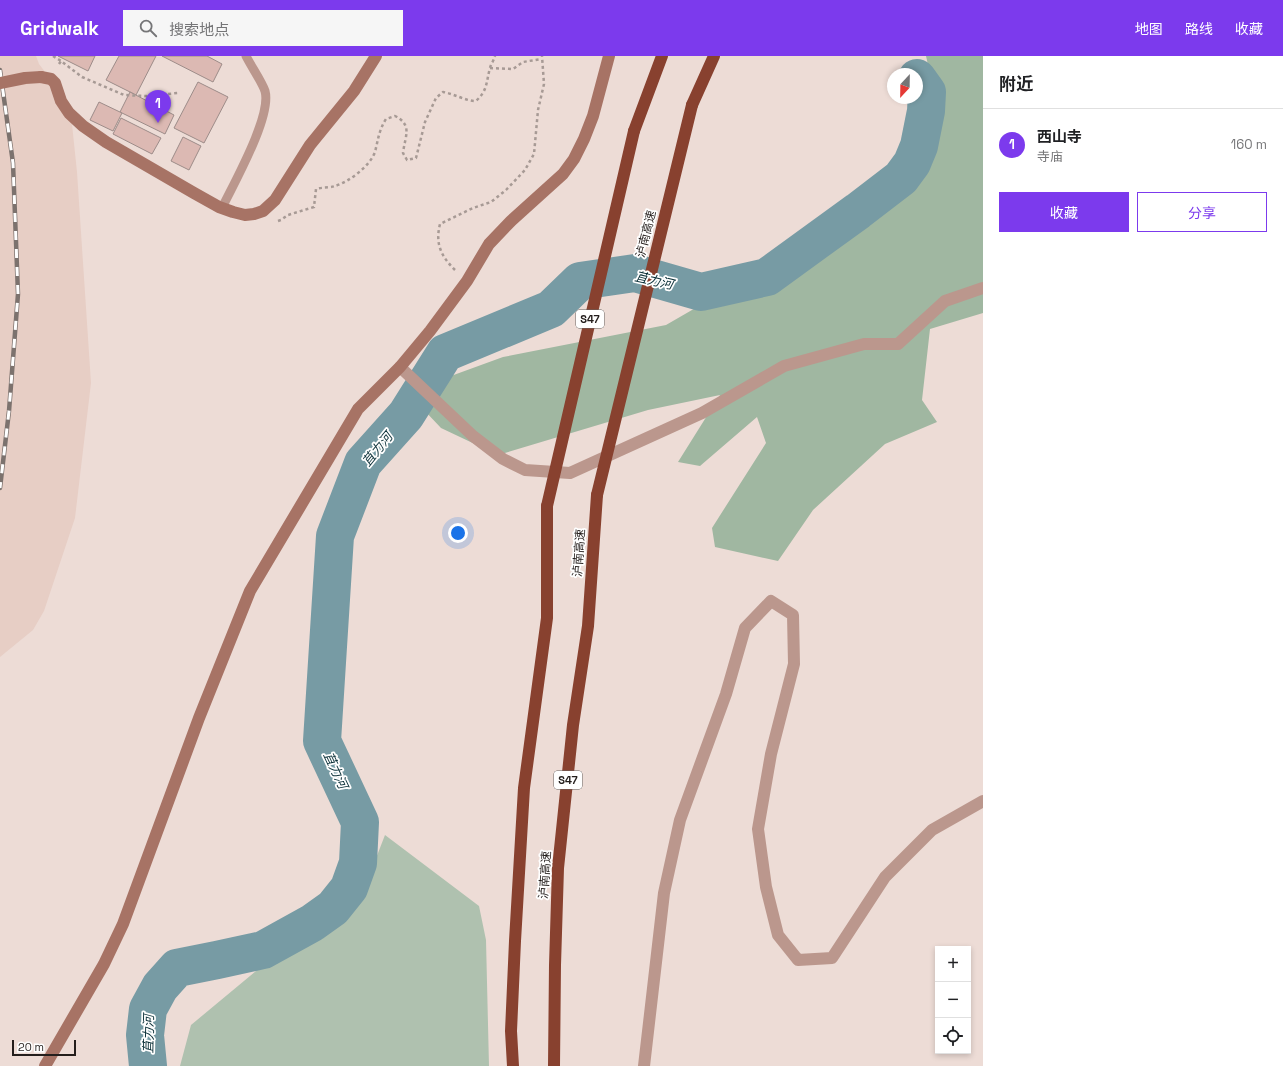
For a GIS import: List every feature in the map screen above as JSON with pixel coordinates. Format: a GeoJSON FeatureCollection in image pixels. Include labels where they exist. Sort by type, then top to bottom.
{"type":"FeatureCollection","features":[{"type":"Feature","properties":{"kind":"highway","name":"S47"},"geometry":{"type":"LineString","coordinates":[[512,1066],[511,1031],[524,788],[547,618],[547,506],[634,131],[662,56]]}},
{"type":"Feature","properties":{"kind":"highway","name":"泸南高速"},"geometry":{"type":"LineString","coordinates":[[554,1066],[558,868],[574,725],[588,626],[597,495],[692,105],[714,56]]}},
{"type":"Feature","properties":{"kind":"street"},"geometry":{"type":"LineString","coordinates":[[0,83],[25,78],[46,78],[55,83],[61,102],[69,113],[83,126],[119,150],[194,193],[222,208],[245,215],[262,212],[275,200],[310,145],[354,91],[376,56]]}},
{"type":"Feature","properties":{"kind":"street"},"geometry":{"type":"LineString","coordinates":[[45,1066],[104,964],[123,924],[199,718],[250,591],[358,410],[400,367],[434,325],[467,281],[489,244],[511,221],[563,174],[574,159],[593,116],[609,56]]}},
{"type":"Feature","properties":{"kind":"street"},"geometry":{"type":"LineString","coordinates":[[400,367],[473,436],[503,459],[525,470],[570,473],[702,413],[784,366],[864,344],[898,344],[945,301],[983,288]]}},
{"type":"Feature","properties":{"kind":"street"},"geometry":{"type":"LineString","coordinates":[[644,1066],[664,893],[680,820],[726,694],[745,628],[771,601],[793,614],[794,664],[771,754],[758,830],[766,887],[778,935],[798,960],[832,958],[885,877],[932,830],[983,801]]}},
{"type":"Feature","properties":{"kind":"lane"},"geometry":{"type":"LineString","coordinates":[[222,208],[259,130],[266,100],[265,90],[246,56]]}},
{"type":"Feature","properties":{"kind":"path"},"geometry":{"type":"LineString","coordinates":[[53,56],[82,77],[124,95],[146,96],[178,93]]}},
{"type":"Feature","properties":{"kind":"path"},"geometry":{"type":"LineString","coordinates":[[254,214],[272,222],[281,220],[288,215],[314,207],[316,189],[334,187],[349,180],[371,161],[386,119],[395,116],[403,120],[407,127],[403,153],[407,160],[416,158],[425,122],[436,98],[443,92],[468,101],[476,101],[483,95],[490,68],[495,56]]}},
{"type":"Feature","properties":{"kind":"path"},"geometry":{"type":"LineString","coordinates":[[467,281],[445,260],[438,242],[440,224],[473,208],[491,202],[506,190],[525,170],[534,154],[538,110],[544,84],[542,57],[523,62],[513,68],[490,68]]}},
{"type":"Feature","properties":{"kind":"path"},"geometry":{"type":"LineString","coordinates":[[46,78],[60,61]]}},
{"type":"Feature","properties":{"kind":"shaded area"},"geometry":{"type":"Polygon","coordinates":[[[0,56],[36,56],[39,64],[70,105],[77,172],[91,383],[75,518],[44,611],[33,630],[0,657],[0,56]]]}},
{"type":"Feature","properties":{"kind":"green space"},"geometry":{"type":"Polygon","coordinates":[[[926,56],[983,56],[983,313],[930,329],[922,400],[937,422],[885,444],[813,510],[778,561],[715,547],[712,528],[766,443],[757,417],[700,466],[678,462],[720,395],[648,410],[498,455],[441,428],[407,392],[503,357],[666,325],[763,269],[893,199],[910,133],[934,91],[926,56]]]}},
{"type":"Feature","properties":{"kind":"green space"},"geometry":{"type":"Polygon","coordinates":[[[385,835],[479,906],[486,940],[489,1066],[180,1066],[191,1025],[291,942],[341,914],[366,884],[385,835]]]}},
{"type":"Feature","properties":{"kind":"building"},"geometry":{"type":"Polygon","coordinates":[[[58,56],[95,56],[88,71],[58,56]]]}},
{"type":"Feature","properties":{"kind":"building"},"geometry":{"type":"Polygon","coordinates":[[[119,56],[156,56],[136,95],[106,80],[119,56]]]}},
{"type":"Feature","properties":{"kind":"building"},"geometry":{"type":"Polygon","coordinates":[[[162,56],[207,56],[222,64],[213,82],[162,56]]]}},
{"type":"Feature","properties":{"kind":"building"},"geometry":{"type":"Polygon","coordinates":[[[198,82],[228,97],[204,143],[174,128],[198,82]]]}},
{"type":"Feature","properties":{"kind":"building"},"geometry":{"type":"Polygon","coordinates":[[[130,92],[174,115],[165,134],[120,112],[130,92]]]}},
{"type":"Feature","properties":{"kind":"building"},"geometry":{"type":"Polygon","coordinates":[[[99,102],[122,113],[113,131],[90,120],[99,102]]]}},
{"type":"Feature","properties":{"kind":"building"},"geometry":{"type":"Polygon","coordinates":[[[121,118],[161,138],[152,154],[113,134],[121,118]]]}},
{"type":"Feature","properties":{"kind":"building"},"geometry":{"type":"Polygon","coordinates":[[[183,137],[201,146],[189,170],[171,161],[183,137]]]}},
{"type":"Feature","properties":{"kind":"waterway","name":"苴力河"},"geometry":{"type":"LineString","coordinates":[[148,1066],[145,1035],[148,1009],[160,987],[177,968],[263,950],[312,923],[333,908],[349,888],[358,863],[360,822],[322,741],[335,536],[363,463],[406,415],[445,353],[551,309],[580,281],[635,273],[701,292],[767,277],[901,178],[912,163],[919,146],[926,111],[927,92],[923,86]]}},
{"type":"Feature","properties":{"kind":"railway"},"geometry":{"type":"LineString","coordinates":[[0,70],[13,163],[18,294],[9,411],[0,488]]}},
{"type":"Feature","properties":{"kind":"place","name":"西山寺"},"geometry":{"type":"Point","coordinates":[158,123]}}]}
